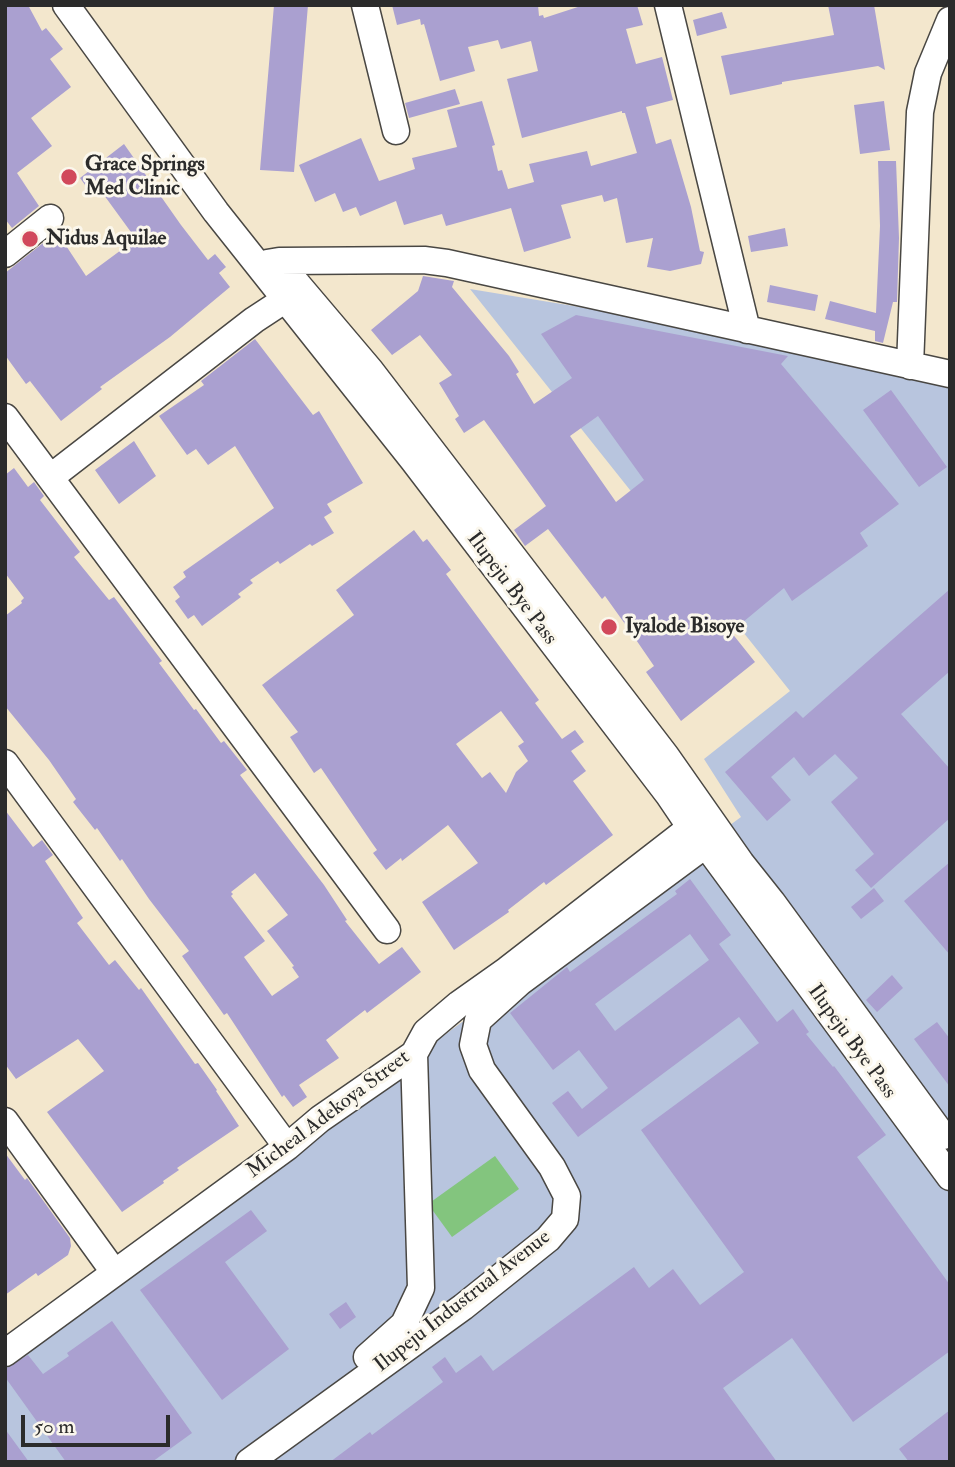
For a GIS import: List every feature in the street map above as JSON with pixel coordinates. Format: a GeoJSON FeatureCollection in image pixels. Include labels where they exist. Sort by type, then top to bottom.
{"type":"FeatureCollection","features":[{"type":"Feature","properties":{"kind":"street","name":"Ilupeju Bye Pass"},"geometry":{"type":"LineString","coordinates":[[66,5],[216,212],[269,263],[370,370],[649,735],[707,830],[950,1177]]}},
{"type":"Feature","properties":{"kind":"street","name":"Ilupeju Bye Pass"},"geometry":{"type":"LineString","coordinates":[[88,5],[240,216],[269,263],[286,299],[471,536],[707,830],[741,863],[772,902],[950,1146]]}},
{"type":"Feature","properties":{"kind":"street"},"geometry":{"type":"LineString","coordinates":[[365,5],[396,131]]}},
{"type":"Feature","properties":{"kind":"street"},"geometry":{"type":"LineString","coordinates":[[668,5],[747,330]]}},
{"type":"Feature","properties":{"kind":"street"},"geometry":{"type":"LineString","coordinates":[[910,366],[920,112],[928,73],[950,20]]}},
{"type":"Feature","properties":{"kind":"street"},"geometry":{"type":"LineString","coordinates":[[5,254],[50,218]]}},
{"type":"Feature","properties":{"kind":"street"},"geometry":{"type":"LineString","coordinates":[[269,263],[435,262],[950,374]]}},
{"type":"Feature","properties":{"kind":"street"},"geometry":{"type":"LineString","coordinates":[[51,477],[254,320],[286,299]]}},
{"type":"Feature","properties":{"kind":"street"},"geometry":{"type":"LineString","coordinates":[[5,417],[387,930]]}},
{"type":"Feature","properties":{"kind":"street"},"geometry":{"type":"LineString","coordinates":[[5,763],[287,1147]]}},
{"type":"Feature","properties":{"kind":"street","name":"Micheal Adekoya Street"},"geometry":{"type":"LineString","coordinates":[[5,1353],[287,1147],[329,1112],[414,1054],[426,1032],[458,1004],[707,830]]}},
{"type":"Feature","properties":{"kind":"street","name":"Ilupeju Industrual Avenue"},"geometry":{"type":"LineString","coordinates":[[249,1462],[463,1307],[548,1239],[565,1219],[568,1196],[482,1070],[473,1045],[478,1020],[520,982],[671,868],[707,830]]}},
{"type":"Feature","properties":{"kind":"street","name":"Ilupeju Industrual Avenue"},"geometry":{"type":"LineString","coordinates":[[230,1462],[327,1391],[389,1339],[404,1324],[421,1288],[414,1054]]}},
{"type":"Feature","properties":{"kind":"street"},"geometry":{"type":"LineString","coordinates":[[5,1121],[114,1272]]}},
{"type":"Feature","properties":{"kind":"shaded area"},"geometry":{"type":"Polygon","coordinates":[[[470,289],[842,350],[950,377],[950,1462],[5,1462],[5,1358],[741,817],[704,759],[790,691],[470,289]]]}},
{"type":"Feature","properties":{"kind":"green space"},"geometry":{"type":"Polygon","coordinates":[[[495,1156],[519,1189],[452,1237],[428,1204],[495,1156]]]}},
{"type":"Feature","properties":{"kind":"building"},"geometry":{"type":"Polygon","coordinates":[[[5,5],[28,5],[42,31],[46,28],[63,49],[50,59],[71,87],[31,118],[52,146],[17,173],[39,206],[12,228],[5,219],[5,5]]]}},
{"type":"Feature","properties":{"kind":"building"},"geometry":{"type":"Polygon","coordinates":[[[274,5],[308,5],[294,172],[260,170],[274,5]]]}},
{"type":"Feature","properties":{"kind":"building"},"geometry":{"type":"Polygon","coordinates":[[[392,5],[538,5],[539,16],[543,15],[544,18],[584,5],[637,5],[643,25],[626,29],[636,64],[662,57],[673,100],[646,107],[656,144],[671,139],[691,207],[700,251],[704,252],[701,264],[670,271],[647,267],[653,238],[626,243],[617,198],[604,202],[602,195],[561,205],[571,238],[524,252],[511,208],[446,226],[442,214],[404,225],[396,201],[360,216],[356,207],[343,212],[335,193],[315,202],[299,165],[361,138],[379,181],[415,169],[412,158],[457,147],[447,110],[482,101],[495,145],[492,146],[498,171],[502,170],[508,189],[534,182],[529,164],[587,151],[591,166],[637,153],[625,113],[622,111],[522,138],[507,79],[538,71],[531,41],[501,49],[498,40],[468,47],[475,71],[440,81],[424,24],[421,25],[420,19],[397,25],[392,5]]]}},
{"type":"Feature","properties":{"kind":"building"},"geometry":{"type":"Polygon","coordinates":[[[828,5],[874,5],[885,70],[878,66],[782,82],[730,95],[721,56],[834,35],[828,5]]]}},
{"type":"Feature","properties":{"kind":"building"},"geometry":{"type":"Polygon","coordinates":[[[722,12],[727,28],[697,36],[693,20],[722,12]]]}},
{"type":"Feature","properties":{"kind":"building"},"geometry":{"type":"Polygon","coordinates":[[[455,89],[460,104],[409,118],[405,103],[455,89]]]}},
{"type":"Feature","properties":{"kind":"building"},"geometry":{"type":"Polygon","coordinates":[[[884,101],[890,150],[860,154],[854,105],[884,101]]]}},
{"type":"Feature","properties":{"kind":"building"},"geometry":{"type":"Polygon","coordinates":[[[124,144],[208,260],[215,254],[226,267],[219,273],[230,287],[170,337],[100,387],[102,389],[61,421],[30,381],[26,384],[5,355],[5,273],[57,232],[86,276],[136,239],[101,191],[93,196],[80,178],[124,144]]]}},
{"type":"Feature","properties":{"kind":"building"},"geometry":{"type":"Polygon","coordinates":[[[878,161],[896,161],[899,238],[897,302],[893,302],[883,343],[875,341],[875,331],[825,319],[830,301],[876,313],[880,226],[878,161]]]}},
{"type":"Feature","properties":{"kind":"building"},"geometry":{"type":"Polygon","coordinates":[[[785,228],[788,246],[751,252],[748,236],[785,228]]]}},
{"type":"Feature","properties":{"kind":"building"},"geometry":{"type":"Polygon","coordinates":[[[423,276],[454,281],[452,287],[509,356],[519,372],[516,374],[534,404],[572,378],[541,334],[576,315],[788,356],[781,364],[899,504],[860,533],[868,546],[792,601],[784,588],[731,632],[755,662],[681,721],[646,672],[654,666],[630,631],[605,596],[602,599],[548,529],[525,546],[514,530],[546,506],[484,420],[464,433],[455,419],[459,416],[439,383],[452,375],[420,335],[392,355],[371,330],[418,291],[423,276]],[[598,416],[570,436],[616,502],[644,480],[598,416]]]}},
{"type":"Feature","properties":{"kind":"building"},"geometry":{"type":"Polygon","coordinates":[[[770,285],[818,295],[815,311],[767,302],[770,285]]]}},
{"type":"Feature","properties":{"kind":"building"},"geometry":{"type":"Polygon","coordinates":[[[255,339],[313,415],[319,411],[363,483],[327,504],[332,512],[324,517],[334,533],[312,546],[310,544],[280,564],[278,561],[250,580],[253,583],[238,594],[241,597],[202,626],[194,615],[188,619],[175,601],[180,597],[173,587],[186,577],[183,572],[274,508],[235,446],[208,465],[196,449],[187,455],[159,416],[204,385],[201,381],[255,339]]]}},
{"type":"Feature","properties":{"kind":"building"},"geometry":{"type":"Polygon","coordinates":[[[891,390],[947,467],[919,487],[863,410],[891,390]]]}},
{"type":"Feature","properties":{"kind":"building"},"geometry":{"type":"Polygon","coordinates":[[[134,441],[156,476],[119,504],[95,470],[134,441]]]}},
{"type":"Feature","properties":{"kind":"building"},"geometry":{"type":"Polygon","coordinates":[[[14,468],[28,487],[34,482],[44,496],[40,500],[80,552],[74,557],[109,600],[114,597],[162,661],[159,663],[194,710],[196,709],[221,743],[224,741],[247,770],[240,775],[324,885],[347,920],[345,921],[379,964],[402,947],[421,972],[326,1040],[339,1058],[299,1085],[307,1097],[293,1107],[284,1095],[282,1097],[227,1013],[224,1015],[182,956],[189,951],[122,859],[120,861],[97,828],[95,830],[73,802],[76,799],[49,760],[5,706],[5,616],[22,603],[24,598],[5,573],[5,475],[14,468]],[[255,873],[231,892],[231,896],[265,941],[244,957],[272,996],[299,977],[292,967],[294,966],[267,931],[288,915],[255,873]]]}},
{"type":"Feature","properties":{"kind":"building"},"geometry":{"type":"Polygon","coordinates":[[[414,530],[423,542],[427,539],[451,570],[446,574],[539,700],[535,703],[562,739],[575,730],[584,742],[571,751],[586,771],[573,781],[613,835],[546,885],[544,882],[508,910],[509,912],[454,950],[422,902],[478,863],[448,825],[402,861],[401,858],[386,870],[373,853],[377,850],[321,768],[314,773],[290,737],[298,732],[262,685],[354,615],[336,590],[414,530]],[[501,711],[456,744],[482,778],[490,772],[506,793],[516,772],[528,761],[518,746],[524,742],[501,711]]]}},
{"type":"Feature","properties":{"kind":"building"},"geometry":{"type":"Polygon","coordinates":[[[950,589],[950,671],[901,714],[950,769],[950,818],[871,888],[855,870],[874,854],[831,802],[858,778],[835,754],[809,776],[794,757],[771,777],[791,800],[767,821],[725,772],[796,711],[803,718],[950,589]]]}},
{"type":"Feature","properties":{"kind":"building"},"geometry":{"type":"Polygon","coordinates":[[[5,810],[33,847],[42,840],[53,855],[45,861],[83,918],[77,923],[109,965],[115,960],[139,990],[141,988],[195,1064],[198,1063],[239,1126],[177,1168],[179,1170],[163,1181],[164,1183],[122,1212],[47,1112],[104,1071],[78,1039],[16,1079],[5,1064],[5,810]]]}},
{"type":"Feature","properties":{"kind":"building"},"geometry":{"type":"Polygon","coordinates":[[[950,862],[950,955],[904,901],[950,862]]]}},
{"type":"Feature","properties":{"kind":"building"},"geometry":{"type":"Polygon","coordinates":[[[690,879],[731,935],[719,944],[777,1022],[793,1009],[809,1032],[806,1034],[886,1135],[857,1157],[950,1285],[950,1351],[853,1422],[792,1338],[723,1388],[777,1462],[330,1462],[370,1432],[372,1435],[443,1382],[432,1367],[445,1357],[456,1373],[481,1355],[493,1371],[634,1267],[649,1288],[673,1269],[700,1305],[744,1272],[641,1130],[759,1043],[739,1017],[578,1137],[552,1103],[568,1091],[582,1109],[608,1088],[579,1050],[553,1070],[510,1013],[567,967],[570,972],[677,894],[675,891],[690,879]],[[690,934],[595,1004],[615,1031],[709,960],[690,934]]]}},
{"type":"Feature","properties":{"kind":"building"},"geometry":{"type":"Polygon","coordinates":[[[874,888],[884,901],[861,919],[851,907],[874,888]]]}},
{"type":"Feature","properties":{"kind":"building"},"geometry":{"type":"Polygon","coordinates":[[[892,975],[903,988],[877,1012],[866,1000],[892,975]]]}},
{"type":"Feature","properties":{"kind":"building"},"geometry":{"type":"Polygon","coordinates":[[[937,1022],[950,1039],[950,1087],[914,1039],[937,1022]]]}},
{"type":"Feature","properties":{"kind":"building"},"geometry":{"type":"Polygon","coordinates":[[[5,1153],[25,1180],[27,1178],[70,1238],[71,1246],[68,1255],[5,1295],[5,1153]]]}},
{"type":"Feature","properties":{"kind":"building"},"geometry":{"type":"Polygon","coordinates":[[[251,1210],[267,1231],[225,1262],[289,1349],[222,1400],[140,1290],[251,1210]]]}},
{"type":"Feature","properties":{"kind":"building"},"geometry":{"type":"Polygon","coordinates":[[[346,1302],[356,1317],[340,1329],[329,1314],[346,1302]]]}},
{"type":"Feature","properties":{"kind":"building"},"geometry":{"type":"Polygon","coordinates":[[[112,1321],[192,1433],[152,1462],[66,1462],[5,1377],[5,1369],[28,1355],[43,1374],[112,1321]]]}},
{"type":"Feature","properties":{"kind":"building"},"geometry":{"type":"Polygon","coordinates":[[[950,1410],[950,1462],[909,1462],[899,1449],[950,1410]]]}},
{"type":"Feature","properties":{"kind":"building"},"geometry":{"type":"Polygon","coordinates":[[[5,1429],[29,1462],[5,1462],[5,1429]]]}},
{"type":"Feature","properties":{"kind":"place","name":"Grace Springs Med Clinic"},"geometry":{"type":"Point","coordinates":[69,177]}},
{"type":"Feature","properties":{"kind":"place","name":"Nidus Aquilae"},"geometry":{"type":"Point","coordinates":[30,239]}},
{"type":"Feature","properties":{"kind":"place","name":"Iyalode Bisoye"},"geometry":{"type":"Point","coordinates":[609,627]}}]}
